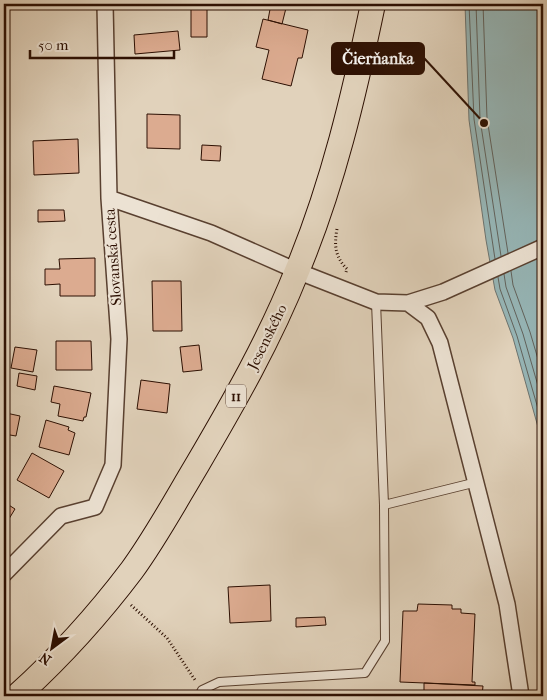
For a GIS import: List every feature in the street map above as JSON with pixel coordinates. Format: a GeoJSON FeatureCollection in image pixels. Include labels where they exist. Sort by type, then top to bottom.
{"type":"FeatureCollection","features":[{"type":"Feature","properties":{"kind":"main road","name":"Jesenského"},"geometry":{"type":"LineString","coordinates":[[17,696],[60,655],[132,569],[220,426],[259,353],[297,271],[322,205],[352,103],[373,4]]}},
{"type":"Feature","properties":{"kind":"street","name":"Slovanská cesta"},"geometry":{"type":"LineString","coordinates":[[4,574],[61,516],[95,507],[113,465],[119,339],[109,198],[104,4]]}},
{"type":"Feature","properties":{"kind":"street"},"geometry":{"type":"LineString","coordinates":[[109,198],[211,233],[297,271],[376,302],[408,303],[443,292],[543,248]]}},
{"type":"Feature","properties":{"kind":"street"},"geometry":{"type":"LineString","coordinates":[[408,303],[428,318],[440,343],[507,604],[521,696]]}},
{"type":"Feature","properties":{"kind":"lane"},"geometry":{"type":"LineString","coordinates":[[200,693],[219,682],[365,673],[385,641],[384,506],[376,302]]}},
{"type":"Feature","properties":{"kind":"lane"},"geometry":{"type":"LineString","coordinates":[[384,506],[477,482]]}},
{"type":"Feature","properties":{"kind":"path"},"geometry":{"type":"LineString","coordinates":[[340,221],[334,243],[342,264],[347,269],[346,272]]}},
{"type":"Feature","properties":{"kind":"path"},"geometry":{"type":"LineString","coordinates":[[130,604],[167,638],[200,693]]}},
{"type":"Feature","properties":{"kind":"water"},"geometry":{"type":"Polygon","coordinates":[[[465,4],[543,4],[543,508],[538,475],[538,427],[513,338],[495,290],[486,240],[469,120],[465,4]]]}},
{"type":"Feature","properties":{"kind":"building"},"geometry":{"type":"Polygon","coordinates":[[[191,4],[207,4],[207,37],[191,37],[191,4]]]}},
{"type":"Feature","properties":{"kind":"building"},"geometry":{"type":"Polygon","coordinates":[[[271,4],[287,4],[282,24],[268,20],[271,4]]]}},
{"type":"Feature","properties":{"kind":"building"},"geometry":{"type":"Polygon","coordinates":[[[263,19],[308,30],[302,58],[298,58],[291,86],[262,79],[269,50],[256,47],[263,19]]]}},
{"type":"Feature","properties":{"kind":"building"},"geometry":{"type":"Polygon","coordinates":[[[178,31],[180,50],[135,54],[134,35],[178,31]]]}},
{"type":"Feature","properties":{"kind":"building"},"geometry":{"type":"Polygon","coordinates":[[[147,114],[180,115],[180,149],[147,148],[147,114]]]}},
{"type":"Feature","properties":{"kind":"building"},"geometry":{"type":"Polygon","coordinates":[[[78,139],[79,173],[34,175],[33,141],[78,139]]]}},
{"type":"Feature","properties":{"kind":"building"},"geometry":{"type":"Polygon","coordinates":[[[202,145],[221,146],[220,161],[201,160],[202,145]]]}},
{"type":"Feature","properties":{"kind":"building"},"geometry":{"type":"Polygon","coordinates":[[[38,210],[64,210],[65,221],[38,222],[38,210]]]}},
{"type":"Feature","properties":{"kind":"building"},"geometry":{"type":"Polygon","coordinates":[[[95,258],[95,296],[60,296],[60,284],[45,285],[45,269],[60,269],[59,259],[95,258]]]}},
{"type":"Feature","properties":{"kind":"building"},"geometry":{"type":"Polygon","coordinates":[[[152,281],[181,281],[182,331],[153,331],[152,281]]]}},
{"type":"Feature","properties":{"kind":"building"},"geometry":{"type":"Polygon","coordinates":[[[56,341],[91,341],[92,370],[56,370],[56,341]]]}},
{"type":"Feature","properties":{"kind":"building"},"geometry":{"type":"Polygon","coordinates":[[[199,345],[202,370],[183,372],[180,347],[199,345]]]}},
{"type":"Feature","properties":{"kind":"building"},"geometry":{"type":"Polygon","coordinates":[[[15,347],[37,350],[33,372],[11,368],[15,347]]]}},
{"type":"Feature","properties":{"kind":"building"},"geometry":{"type":"Polygon","coordinates":[[[19,373],[37,376],[35,390],[17,386],[19,373]]]}},
{"type":"Feature","properties":{"kind":"building"},"geometry":{"type":"Polygon","coordinates":[[[141,380],[170,384],[167,413],[137,409],[141,380]]]}},
{"type":"Feature","properties":{"kind":"building"},"geometry":{"type":"Polygon","coordinates":[[[54,386],[91,393],[86,417],[84,417],[83,421],[58,416],[60,404],[51,402],[54,386]]]}},
{"type":"Feature","properties":{"kind":"building"},"geometry":{"type":"Polygon","coordinates":[[[6,413],[20,416],[16,436],[4,434],[6,413]]]}},
{"type":"Feature","properties":{"kind":"building"},"geometry":{"type":"Polygon","coordinates":[[[46,420],[69,427],[68,430],[75,433],[69,455],[39,447],[46,420]]]}},
{"type":"Feature","properties":{"kind":"building"},"geometry":{"type":"Polygon","coordinates":[[[32,453],[64,471],[49,498],[17,480],[32,453]]]}},
{"type":"Feature","properties":{"kind":"building"},"geometry":{"type":"Polygon","coordinates":[[[4,502],[15,509],[4,527],[4,502]]]}},
{"type":"Feature","properties":{"kind":"building"},"geometry":{"type":"Polygon","coordinates":[[[270,585],[271,621],[230,623],[228,587],[270,585]]]}},
{"type":"Feature","properties":{"kind":"building"},"geometry":{"type":"Polygon","coordinates":[[[418,604],[452,605],[452,609],[461,609],[461,613],[475,614],[472,682],[475,682],[475,685],[400,682],[403,611],[417,611],[418,604]]]}},
{"type":"Feature","properties":{"kind":"building"},"geometry":{"type":"Polygon","coordinates":[[[325,617],[326,625],[296,627],[296,618],[325,617]]]}},
{"type":"Feature","properties":{"kind":"building"},"geometry":{"type":"Polygon","coordinates":[[[424,683],[483,686],[482,696],[424,696],[424,683]]]}},
{"type":"Feature","properties":{"kind":"place","name":"Čierňanka"},"geometry":{"type":"Point","coordinates":[484,123]}}]}
